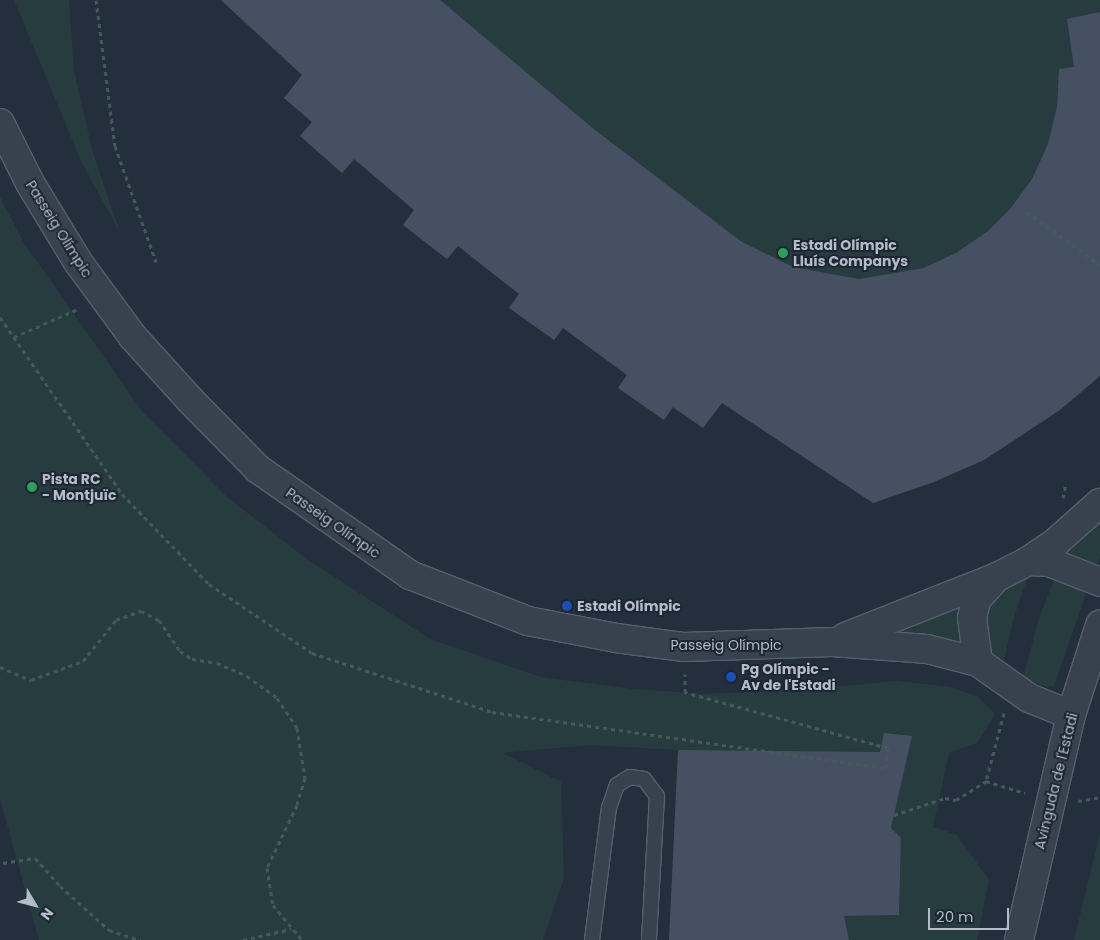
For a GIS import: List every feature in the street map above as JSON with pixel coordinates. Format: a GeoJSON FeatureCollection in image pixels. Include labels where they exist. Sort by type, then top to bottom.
{"type":"FeatureCollection","features":[{"type":"Feature","properties":{"kind":"street","name":"Passeig Olímpic"},"geometry":{"type":"LineString","coordinates":[[0,123],[30,183],[102,295],[133,337],[258,469],[312,510],[410,575],[528,621],[684,648],[832,642]]}},
{"type":"Feature","properties":{"kind":"street"},"geometry":{"type":"LineString","coordinates":[[832,642],[997,577],[1028,561],[1056,542],[1100,503]]}},
{"type":"Feature","properties":{"kind":"street"},"geometry":{"type":"LineString","coordinates":[[1028,561],[1049,562],[1100,582]]}},
{"type":"Feature","properties":{"kind":"street"},"geometry":{"type":"LineString","coordinates":[[978,662],[972,618],[976,600],[997,577]]}},
{"type":"Feature","properties":{"kind":"street","name":"Avinguda de l'Estadi"},"geometry":{"type":"LineString","coordinates":[[1019,940],[1071,715],[1100,625]]}},
{"type":"Feature","properties":{"kind":"street"},"geometry":{"type":"LineString","coordinates":[[832,642],[927,649],[978,662],[1029,698],[1071,715]]}},
{"type":"Feature","properties":{"kind":"lane"},"geometry":{"type":"LineString","coordinates":[[592,940],[609,808],[617,784],[630,777],[644,779],[657,796],[649,940]]}},
{"type":"Feature","properties":{"kind":"path"},"geometry":{"type":"LineString","coordinates":[[96,0],[115,146],[156,262]]}},
{"type":"Feature","properties":{"kind":"path"},"geometry":{"type":"LineString","coordinates":[[1027,212],[1100,265]]}},
{"type":"Feature","properties":{"kind":"path"},"geometry":{"type":"LineString","coordinates":[[14,337],[62,318],[102,295]]}},
{"type":"Feature","properties":{"kind":"path"},"geometry":{"type":"LineString","coordinates":[[0,317],[122,494],[209,584],[312,653],[492,712],[886,768],[888,748],[685,692],[684,648]]}},
{"type":"Feature","properties":{"kind":"path"},"geometry":{"type":"LineString","coordinates":[[0,667],[31,680],[83,661],[116,620],[142,611],[159,620],[180,652],[192,659],[217,663],[232,670],[277,698],[297,728],[305,770],[297,805],[267,868],[273,905],[302,940]]}},
{"type":"Feature","properties":{"kind":"path"},"geometry":{"type":"LineString","coordinates":[[894,815],[944,798],[956,800],[986,780],[1006,709]]}},
{"type":"Feature","properties":{"kind":"path"},"geometry":{"type":"LineString","coordinates":[[986,780],[1029,795]]}},
{"type":"Feature","properties":{"kind":"path"},"geometry":{"type":"LineString","coordinates":[[1069,803],[1100,797]]}},
{"type":"Feature","properties":{"kind":"path"},"geometry":{"type":"LineString","coordinates":[[3,864],[35,858],[60,886],[109,930],[140,940]]}},
{"type":"Feature","properties":{"kind":"path"},"geometry":{"type":"LineString","coordinates":[[243,940],[291,929]]}},
{"type":"Feature","properties":{"kind":"green space"},"geometry":{"type":"Polygon","coordinates":[[[14,0],[69,0],[74,71],[93,153],[120,233],[81,161],[14,0]]]}},
{"type":"Feature","properties":{"kind":"green space","name":"Estadi Olímpic Lluís Companys"},"geometry":{"type":"Polygon","coordinates":[[[221,0],[1100,0],[1100,376],[1059,410],[984,460],[934,482],[873,503],[722,403],[703,428],[673,408],[664,420],[618,388],[627,375],[563,328],[554,340],[509,307],[519,294],[458,246],[447,259],[403,225],[414,210],[355,159],[342,173],[300,136],[312,122],[284,98],[302,75],[221,0]]]}},
{"type":"Feature","properties":{"kind":"green space"},"geometry":{"type":"Polygon","coordinates":[[[0,197],[24,243],[142,411],[228,498],[307,559],[430,639],[541,677],[634,689],[704,694],[811,689],[897,681],[951,687],[978,697],[995,714],[977,743],[949,753],[933,827],[957,835],[989,880],[977,940],[849,940],[844,916],[899,915],[901,838],[891,828],[912,736],[882,746],[879,752],[678,750],[590,745],[503,753],[561,782],[564,878],[543,940],[39,940],[0,799],[0,197]]]}},
{"type":"Feature","properties":{"kind":"green space"},"geometry":{"type":"Polygon","coordinates":[[[1100,519],[1100,557],[1096,568],[1063,556],[1064,550],[1100,519]]]}},
{"type":"Feature","properties":{"kind":"green space"},"geometry":{"type":"Polygon","coordinates":[[[1055,577],[1084,589],[1086,594],[1054,686],[1044,686],[1023,679],[1038,621],[1055,577]]]}},
{"type":"Feature","properties":{"kind":"green space"},"geometry":{"type":"Polygon","coordinates":[[[1027,579],[1014,617],[1003,664],[990,652],[982,621],[989,602],[1006,585],[1027,579]]]}},
{"type":"Feature","properties":{"kind":"green space"},"geometry":{"type":"Polygon","coordinates":[[[965,603],[963,647],[871,635],[965,603]]]}},
{"type":"Feature","properties":{"kind":"green space"},"geometry":{"type":"Polygon","coordinates":[[[1100,833],[1100,940],[1074,940],[1100,833]]]}},
{"type":"Feature","properties":{"kind":"building","name":"Estadi Olímpic Lluís Companys"},"geometry":{"type":"Polygon","coordinates":[[[221,0],[440,0],[595,130],[742,242],[793,267],[859,279],[924,268],[956,253],[988,231],[1011,208],[1032,179],[1048,144],[1057,107],[1059,69],[1074,67],[1067,19],[1100,12],[1100,376],[1060,410],[984,460],[934,482],[873,503],[722,403],[703,428],[673,407],[664,420],[618,388],[627,375],[563,328],[554,340],[509,308],[519,294],[458,246],[447,259],[403,225],[414,210],[354,159],[342,173],[300,136],[312,122],[284,98],[302,75],[221,0]]]}},
{"type":"Feature","properties":{"kind":"building"},"geometry":{"type":"Polygon","coordinates":[[[884,733],[912,736],[891,828],[901,838],[899,915],[844,916],[849,940],[669,940],[678,750],[880,752],[884,733]]]}},
{"type":"Feature","properties":{"kind":"place","name":"Estadi Olímpic Lluís Companys"},"geometry":{"type":"Point","coordinates":[783,253]}},
{"type":"Feature","properties":{"kind":"place","name":"Pista RC - Montjuïc"},"geometry":{"type":"Point","coordinates":[32,487]}},
{"type":"Feature","properties":{"kind":"place","name":"Estadi Olímpic"},"geometry":{"type":"Point","coordinates":[567,606]}},
{"type":"Feature","properties":{"kind":"place","name":"Pg Olímpic - Av de l'Estadi"},"geometry":{"type":"Point","coordinates":[731,677]}}]}
